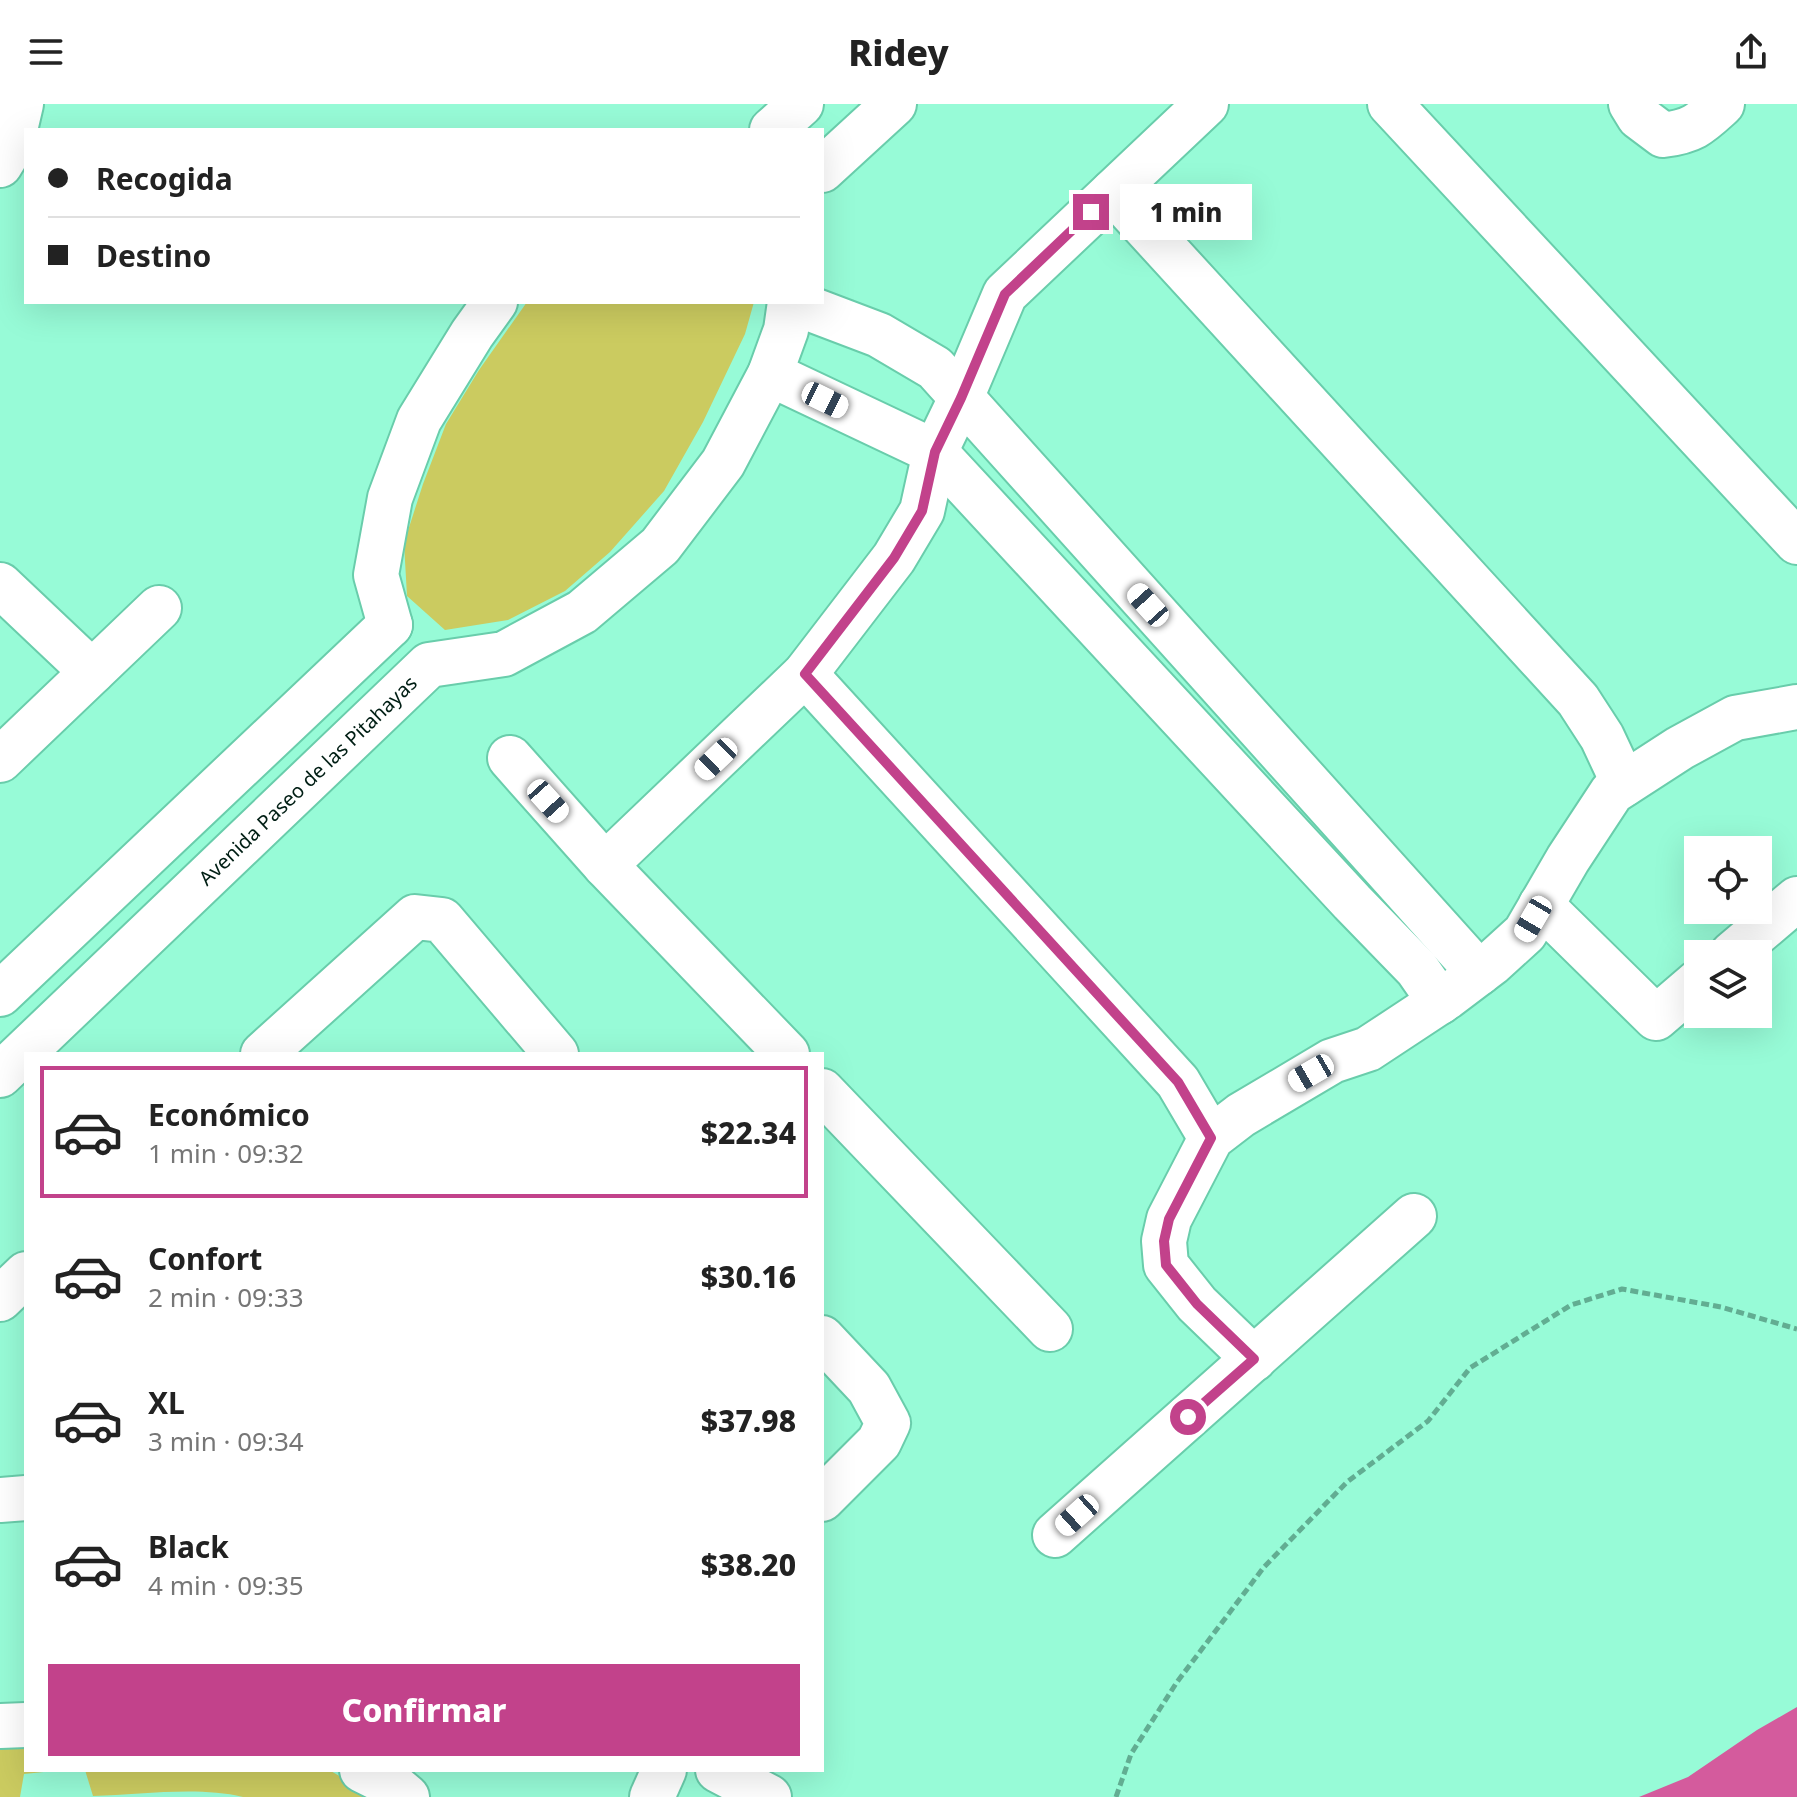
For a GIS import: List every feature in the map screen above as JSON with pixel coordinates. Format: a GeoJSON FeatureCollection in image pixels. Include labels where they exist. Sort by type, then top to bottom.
{"type":"FeatureCollection","features":[{"type":"Feature","properties":{"kind":"street"},"geometry":{"type":"LineString","coordinates":[[0,200],[5,156],[21,104]]}},
{"type":"Feature","properties":{"kind":"street"},"geometry":{"type":"LineString","coordinates":[[774,128],[801,104]]}},
{"type":"Feature","properties":{"kind":"street"},"geometry":{"type":"LineString","coordinates":[[824,168],[894,104]]}},
{"type":"Feature","properties":{"kind":"street"},"geometry":{"type":"LineString","coordinates":[[605,865],[805,674],[894,558],[922,511],[935,452],[1005,294],[1206,104]]}},
{"type":"Feature","properties":{"kind":"street"},"geometry":{"type":"LineString","coordinates":[[1390,104],[1797,542]]}},
{"type":"Feature","properties":{"kind":"street"},"geometry":{"type":"LineString","coordinates":[[1631,104],[1639,117],[1663,135],[1685,132],[1703,122],[1722,104]]}},
{"type":"Feature","properties":{"kind":"street"},"geometry":{"type":"LineString","coordinates":[[1113,192],[1578,700],[1602,737],[1624,784]]}},
{"type":"Feature","properties":{"kind":"street"},"geometry":{"type":"LineString","coordinates":[[429,665],[390,625],[376,575],[390,498],[419,420],[494,304]]}},
{"type":"Feature","properties":{"kind":"street","name":"Avenida Paseo de las Pitahayas"},"geometry":{"type":"LineString","coordinates":[[24,1052],[429,665],[504,654],[582,612],[660,546],[723,463],[770,374],[786,330],[791,304]]}},
{"type":"Feature","properties":{"kind":"street"},"geometry":{"type":"LineString","coordinates":[[796,304],[879,335],[935,368],[1479,973]]}},
{"type":"Feature","properties":{"kind":"street"},"geometry":{"type":"LineString","coordinates":[[770,374],[935,452],[1417,969],[1440,1002]]}},
{"type":"Feature","properties":{"kind":"street"},"geometry":{"type":"LineString","coordinates":[[0,585],[92,672]]}},
{"type":"Feature","properties":{"kind":"street"},"geometry":{"type":"LineString","coordinates":[[0,760],[159,608]]}},
{"type":"Feature","properties":{"kind":"street"},"geometry":{"type":"LineString","coordinates":[[0,994],[390,625]]}},
{"type":"Feature","properties":{"kind":"street"},"geometry":{"type":"LineString","coordinates":[[805,674],[1178,1082],[1211,1138]]}},
{"type":"Feature","properties":{"kind":"street"},"geometry":{"type":"LineString","coordinates":[[1254,1359],[1197,1304],[1166,1265],[1164,1241],[1169,1219],[1211,1138],[1241,1115],[1332,1061],[1368,1049],[1479,973],[1525,933],[1612,792],[1680,748],[1735,718],[1797,707]]}},
{"type":"Feature","properties":{"kind":"street"},"geometry":{"type":"LineString","coordinates":[[510,758],[605,865],[785,1052]]}},
{"type":"Feature","properties":{"kind":"street"},"geometry":{"type":"LineString","coordinates":[[1749,940],[1797,899]]}},
{"type":"Feature","properties":{"kind":"street"},"geometry":{"type":"LineString","coordinates":[[1541,905],[1656,1018],[1684,994]]}},
{"type":"Feature","properties":{"kind":"street"},"geometry":{"type":"LineString","coordinates":[[265,1052],[415,917],[442,920],[554,1052]]}},
{"type":"Feature","properties":{"kind":"street","name":"Avenida Paseo de las Pitahayas"},"geometry":{"type":"LineString","coordinates":[[0,1075],[24,1052]]}},
{"type":"Feature","properties":{"kind":"street"},"geometry":{"type":"LineString","coordinates":[[824,1093],[1050,1329]]}},
{"type":"Feature","properties":{"kind":"street"},"geometry":{"type":"LineString","coordinates":[[1055,1535],[1414,1216]]}},
{"type":"Feature","properties":{"kind":"street"},"geometry":{"type":"LineString","coordinates":[[0,1299],[24,1276]]}},
{"type":"Feature","properties":{"kind":"street"},"geometry":{"type":"LineString","coordinates":[[824,1340],[869,1388],[888,1423],[879,1442],[824,1497]]}},
{"type":"Feature","properties":{"kind":"street"},"geometry":{"type":"LineString","coordinates":[[0,1500],[24,1498]]}},
{"type":"Feature","properties":{"kind":"street"},"geometry":{"type":"LineString","coordinates":[[0,1726],[24,1725]]}},
{"type":"Feature","properties":{"kind":"street"},"geometry":{"type":"LineString","coordinates":[[366,1772],[394,1786],[407,1797]]}},
{"type":"Feature","properties":{"kind":"street"},"geometry":{"type":"LineString","coordinates":[[652,1797],[663,1772]]}},
{"type":"Feature","properties":{"kind":"street"},"geometry":{"type":"LineString","coordinates":[[722,1772],[769,1797]]}},
{"type":"Feature","properties":{"kind":"path"},"geometry":{"type":"LineString","coordinates":[[1116,1797],[1131,1754],[1169,1694],[1264,1567],[1347,1482],[1428,1421],[1470,1368],[1571,1305],[1622,1289],[1721,1307],[1797,1329]]}},
{"type":"Feature","properties":{"kind":"shaded area"},"geometry":{"type":"Polygon","coordinates":[[[526,304],[753,304],[745,334],[703,422],[664,491],[610,552],[565,591],[508,620],[445,630],[407,596],[404,543],[446,424],[526,304]]]}},
{"type":"Feature","properties":{"kind":"shaded area"},"geometry":{"type":"Polygon","coordinates":[[[1797,1707],[1797,1797],[1639,1797],[1688,1777],[1797,1707]]]}},
{"type":"Feature","properties":{"kind":"shaded area"},"geometry":{"type":"Polygon","coordinates":[[[24,1740],[24,1772],[44,1772],[24,1774],[20,1797],[0,1797],[0,1742],[24,1740]]]}},
{"type":"Feature","properties":{"kind":"shaded area"},"geometry":{"type":"Polygon","coordinates":[[[86,1772],[332,1772],[376,1797],[243,1797],[207,1792],[93,1796],[86,1772]]]}},
{"type":"Feature","properties":{"kind":"route"},"geometry":{"type":"LineString","coordinates":[[1091,212],[1005,294],[935,452],[922,511],[894,558],[805,674],[1178,1082],[1211,1138],[1169,1219],[1164,1241],[1166,1265],[1197,1304],[1254,1359],[1188,1417]]}}]}
